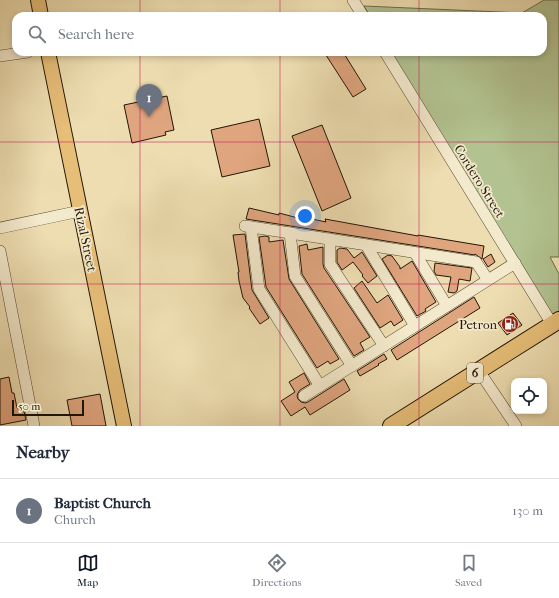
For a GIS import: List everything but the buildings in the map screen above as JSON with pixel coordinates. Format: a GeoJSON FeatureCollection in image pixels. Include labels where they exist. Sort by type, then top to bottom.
{"type":"FeatureCollection","features":[{"type":"Feature","properties":{"kind":"highway","name":"6"},"geometry":{"type":"LineString","coordinates":[[391,426],[556,322]]}},
{"type":"Feature","properties":{"kind":"main road"},"geometry":{"type":"LineString","coordinates":[[38,0],[40,12]]}},
{"type":"Feature","properties":{"kind":"main road","name":"Rizal Street"},"geometry":{"type":"LineString","coordinates":[[49,56],[124,426]]}},
{"type":"Feature","properties":{"kind":"street"},"geometry":{"type":"LineString","coordinates":[[353,0],[360,12]]}},
{"type":"Feature","properties":{"kind":"street"},"geometry":{"type":"LineString","coordinates":[[0,56],[12,54]]}},
{"type":"Feature","properties":{"kind":"street","name":"Cordero Street"},"geometry":{"type":"LineString","coordinates":[[387,56],[515,263],[556,322]]}},
{"type":"Feature","properties":{"kind":"street"},"geometry":{"type":"LineString","coordinates":[[0,228],[80,211]]}},
{"type":"Feature","properties":{"kind":"street"},"geometry":{"type":"LineString","coordinates":[[320,386],[259,289],[248,227],[476,262],[488,280]]}},
{"type":"Feature","properties":{"kind":"street"},"geometry":{"type":"LineString","coordinates":[[290,233],[295,276],[352,366]]}},
{"type":"Feature","properties":{"kind":"street"},"geometry":{"type":"LineString","coordinates":[[330,240],[330,264],[384,346]]}},
{"type":"Feature","properties":{"kind":"street"},"geometry":{"type":"LineString","coordinates":[[366,245],[415,326]]}},
{"type":"Feature","properties":{"kind":"street"},"geometry":{"type":"LineString","coordinates":[[0,251],[34,426]]}},
{"type":"Feature","properties":{"kind":"street"},"geometry":{"type":"LineString","coordinates":[[415,253],[448,306]]}},
{"type":"Feature","properties":{"kind":"street"},"geometry":{"type":"LineString","coordinates":[[304,396],[515,263]]}},
{"type":"Feature","properties":{"kind":"street"},"geometry":{"type":"LineString","coordinates":[[479,371],[516,426]]}},
{"type":"Feature","properties":{"kind":"green space"},"geometry":{"type":"Polygon","coordinates":[[[544,0],[559,0],[559,257],[550,257],[559,274],[559,314],[553,318],[393,56],[547,56],[547,12],[524,12],[544,0]]]}},
{"type":"Feature","properties":{"kind":"green space"},"geometry":{"type":"Polygon","coordinates":[[[364,6],[499,12],[368,12],[364,6]]]}},
{"type":"Feature","properties":{"kind":"place","name":"Baptist Church"},"geometry":{"type":"Point","coordinates":[149,117]}},
{"type":"Feature","properties":{"kind":"place","name":"Petron"},"geometry":{"type":"Point","coordinates":[510,324]}}]}
